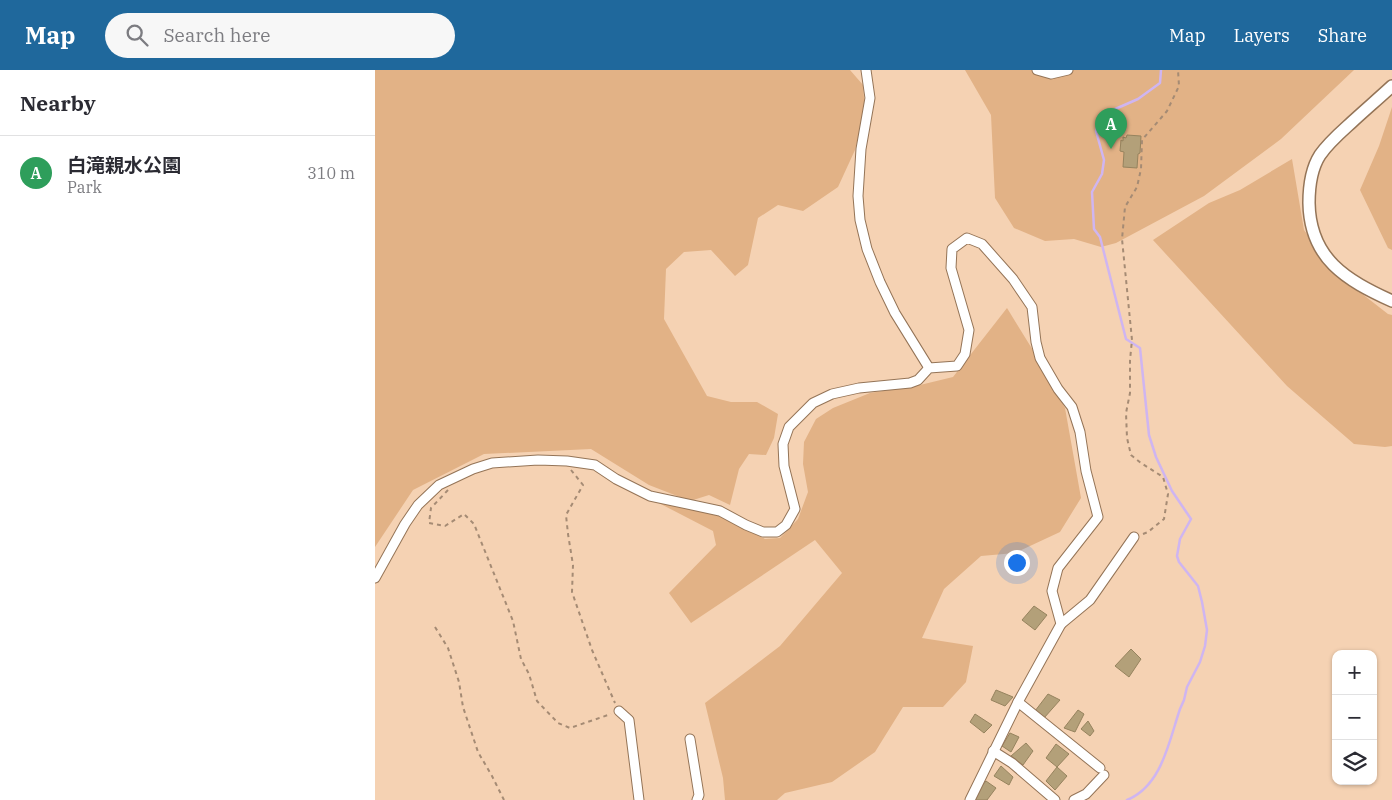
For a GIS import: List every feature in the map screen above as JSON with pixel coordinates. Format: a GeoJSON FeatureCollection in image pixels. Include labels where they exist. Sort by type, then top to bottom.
{"type":"FeatureCollection","features":[{"type":"Feature","properties":{"kind":"street"},"geometry":{"type":"LineString","coordinates":[[866,70],[870,98],[861,149],[858,196],[860,220],[867,249],[880,282],[895,313],[929,368]]}},
{"type":"Feature","properties":{"kind":"street"},"geometry":{"type":"LineString","coordinates":[[1037,70],[1051,74],[1068,70]]}},
{"type":"Feature","properties":{"kind":"street"},"geometry":{"type":"LineString","coordinates":[[1392,86],[1331,141],[1319,156],[1312,173],[1309,210],[1312,229],[1328,261],[1345,276],[1368,290],[1392,301]]}},
{"type":"Feature","properties":{"kind":"street"},"geometry":{"type":"LineString","coordinates":[[375,578],[405,524],[418,505],[439,485],[473,469],[492,463],[538,460],[567,461],[595,465],[650,496],[721,511],[763,532],[777,532],[786,525],[795,509],[784,466],[783,444],[789,427],[813,403],[832,394],[859,388],[910,383],[918,380],[929,368],[957,366],[965,354],[969,330],[951,268],[952,249],[967,238],[981,244],[1013,279],[1032,307],[1040,358],[1072,407],[1080,432],[1086,471],[1098,518],[1058,568],[1052,590],[1061,624]]}},
{"type":"Feature","properties":{"kind":"street"},"geometry":{"type":"LineString","coordinates":[[969,800],[1018,702],[1061,624],[1090,600],[1135,537]]}},
{"type":"Feature","properties":{"kind":"street"},"geometry":{"type":"LineString","coordinates":[[1018,702],[1102,772],[1086,794],[1074,800]]}},
{"type":"Feature","properties":{"kind":"street"},"geometry":{"type":"LineString","coordinates":[[619,711],[629,720],[639,800]]}},
{"type":"Feature","properties":{"kind":"street"},"geometry":{"type":"LineString","coordinates":[[690,739],[699,795],[697,800]]}},
{"type":"Feature","properties":{"kind":"street"},"geometry":{"type":"LineString","coordinates":[[993,751],[1012,763],[1055,800]]}},
{"type":"Feature","properties":{"kind":"path"},"geometry":{"type":"LineString","coordinates":[[1135,537],[1148,532],[1164,519],[1168,494],[1163,477],[1131,455],[1127,438],[1126,413],[1130,393],[1132,340],[1122,239],[1125,207],[1137,187],[1141,169],[1142,140],[1167,111],[1179,86],[1178,70]]}},
{"type":"Feature","properties":{"kind":"path"},"geometry":{"type":"LineString","coordinates":[[451,487],[431,508],[429,523],[445,526],[464,514],[474,524],[513,621],[521,659],[529,674],[537,701],[558,723],[570,728],[619,711],[592,650],[572,592],[573,564],[566,515],[583,484],[569,468],[567,461]]}},
{"type":"Feature","properties":{"kind":"path"},"geometry":{"type":"LineString","coordinates":[[435,628],[448,648],[459,682],[463,707],[478,752],[504,800]]}},
{"type":"Feature","properties":{"kind":"shaded area"},"geometry":{"type":"Polygon","coordinates":[[[375,70],[850,70],[863,85],[865,110],[855,150],[838,187],[803,211],[778,205],[758,218],[748,265],[735,276],[711,250],[684,252],[666,269],[664,319],[707,396],[731,402],[757,402],[778,414],[774,438],[766,455],[749,454],[739,469],[730,505],[709,495],[690,501],[649,485],[591,449],[484,454],[413,490],[375,547],[375,70]]]}},
{"type":"Feature","properties":{"kind":"shaded area"},"geometry":{"type":"Polygon","coordinates":[[[965,70],[1354,70],[1281,139],[1204,196],[1116,243],[1101,247],[1074,239],[1045,241],[1014,228],[995,198],[991,115],[965,70]]]}},
{"type":"Feature","properties":{"kind":"shaded area"},"geometry":{"type":"Polygon","coordinates":[[[1392,107],[1392,250],[1388,248],[1360,190],[1379,146],[1392,107]]]}},
{"type":"Feature","properties":{"kind":"shaded area"},"geometry":{"type":"Polygon","coordinates":[[[1292,159],[1304,230],[1334,272],[1388,314],[1392,315],[1392,446],[1354,444],[1287,386],[1153,240],[1209,203],[1240,190],[1292,159]]]}},
{"type":"Feature","properties":{"kind":"shaded area"},"geometry":{"type":"Polygon","coordinates":[[[1007,308],[1039,360],[1065,408],[1081,498],[1060,532],[1015,553],[981,556],[944,589],[922,638],[973,646],[966,682],[943,707],[903,707],[875,752],[832,782],[785,793],[777,800],[725,800],[723,778],[705,703],[780,646],[842,573],[815,540],[691,623],[669,593],[716,545],[713,531],[626,486],[718,513],[765,539],[780,538],[798,519],[808,492],[803,464],[804,442],[816,419],[833,408],[870,393],[920,385],[953,377],[1007,308]]]}},
{"type":"Feature","properties":{"kind":"building"},"geometry":{"type":"Polygon","coordinates":[[[1127,135],[1141,136],[1137,168],[1123,167],[1124,152],[1120,151],[1121,140],[1123,141],[1123,137],[1126,138],[1127,135]]]}},
{"type":"Feature","properties":{"kind":"building"},"geometry":{"type":"Polygon","coordinates":[[[1034,606],[1047,615],[1035,630],[1022,620],[1034,606]]]}},
{"type":"Feature","properties":{"kind":"building"},"geometry":{"type":"Polygon","coordinates":[[[1131,649],[1141,659],[1129,677],[1115,666],[1131,649]]]}},
{"type":"Feature","properties":{"kind":"building"},"geometry":{"type":"Polygon","coordinates":[[[996,690],[1013,697],[1005,706],[991,700],[996,690]]]}},
{"type":"Feature","properties":{"kind":"building"},"geometry":{"type":"Polygon","coordinates":[[[1048,694],[1060,700],[1044,718],[1035,711],[1048,694]]]}},
{"type":"Feature","properties":{"kind":"building"},"geometry":{"type":"Polygon","coordinates":[[[1078,710],[1084,714],[1075,732],[1064,728],[1078,710]]]}},
{"type":"Feature","properties":{"kind":"building"},"geometry":{"type":"Polygon","coordinates":[[[975,714],[992,725],[984,733],[970,722],[975,714]]]}},
{"type":"Feature","properties":{"kind":"building"},"geometry":{"type":"Polygon","coordinates":[[[1088,721],[1094,731],[1090,736],[1081,729],[1088,721]]]}},
{"type":"Feature","properties":{"kind":"building"},"geometry":{"type":"Polygon","coordinates":[[[1010,733],[1019,737],[1011,752],[1002,746],[1010,733]]]}},
{"type":"Feature","properties":{"kind":"building"},"geometry":{"type":"Polygon","coordinates":[[[1026,743],[1033,751],[1023,765],[1011,756],[1026,743]]]}},
{"type":"Feature","properties":{"kind":"building"},"geometry":{"type":"Polygon","coordinates":[[[1056,744],[1069,754],[1057,767],[1046,758],[1056,744]]]}},
{"type":"Feature","properties":{"kind":"building"},"geometry":{"type":"Polygon","coordinates":[[[1001,766],[1013,777],[1009,785],[994,776],[1001,766]]]}},
{"type":"Feature","properties":{"kind":"building"},"geometry":{"type":"Polygon","coordinates":[[[1057,767],[1067,776],[1055,790],[1046,781],[1057,767]]]}},
{"type":"Feature","properties":{"kind":"building"},"geometry":{"type":"Polygon","coordinates":[[[986,781],[996,788],[987,800],[970,800],[986,781]]]}},
{"type":"Feature","properties":{"kind":"waterway"},"geometry":{"type":"LineString","coordinates":[[1127,800],[1149,784],[1163,761],[1187,687],[1200,662],[1207,630],[1198,586],[1179,562],[1177,556],[1180,539],[1191,519],[1172,491],[1156,457],[1149,435],[1140,348],[1126,339],[1100,237],[1094,229],[1092,192],[1102,174],[1104,160],[1096,131],[1099,119],[1113,110],[1138,99],[1160,83],[1161,70]]}},
{"type":"Feature","properties":{"kind":"place","name":"白滝親水公園"},"geometry":{"type":"Point","coordinates":[1111,149]}}]}
